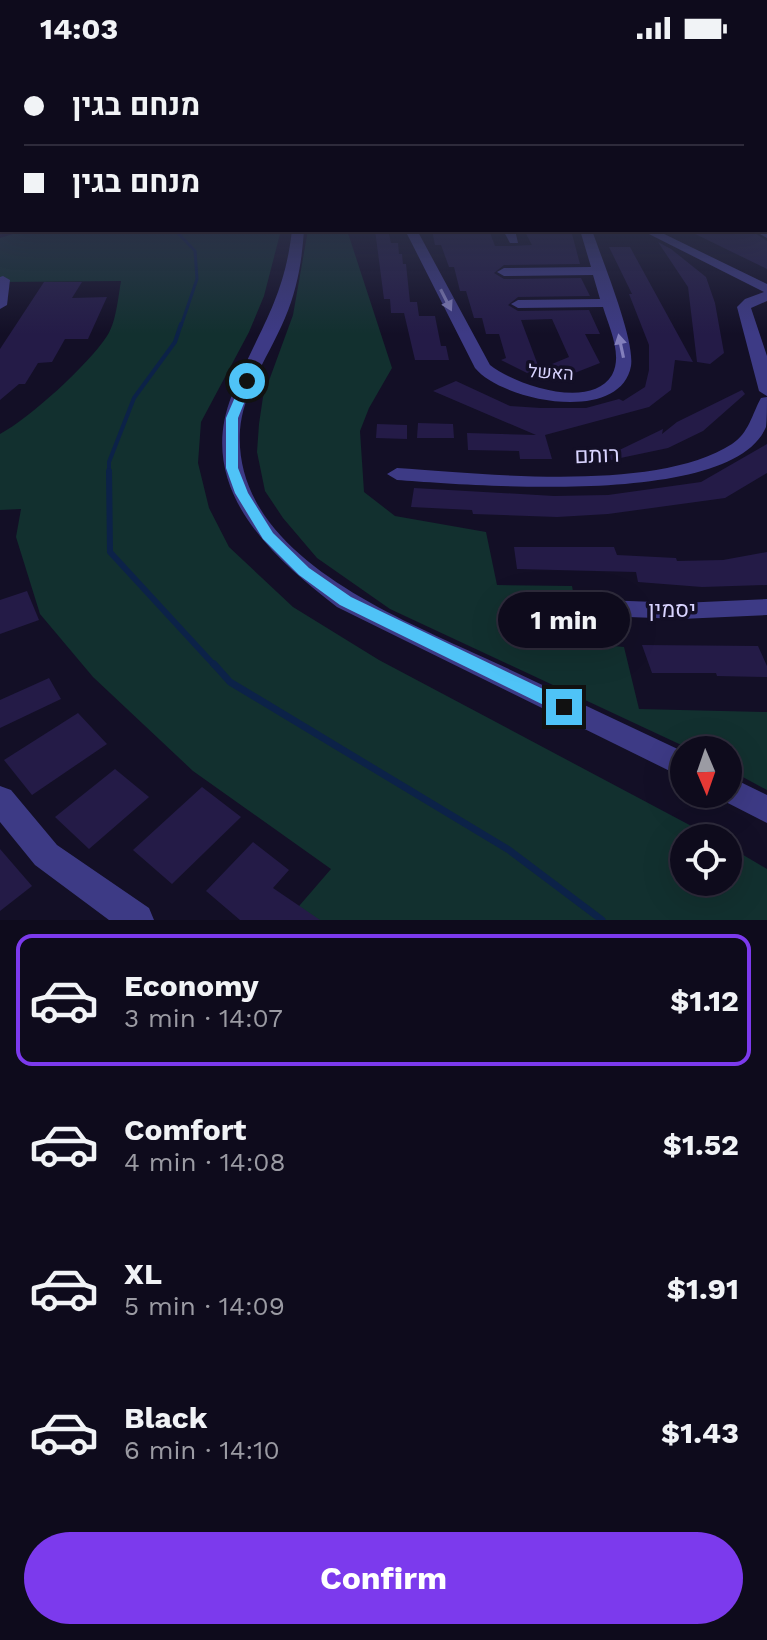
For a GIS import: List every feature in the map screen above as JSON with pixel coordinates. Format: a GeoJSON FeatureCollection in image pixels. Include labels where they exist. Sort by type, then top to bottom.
{"type":"FeatureCollection","features":[{"type":"Feature","properties":{"kind":"street"},"geometry":{"type":"LineString","coordinates":[[295,253],[293,273],[277,324],[232,418],[232,468],[242,493],[268,536],[304,571],[345,601],[670,759]]}},
{"type":"Feature","properties":{"kind":"street","name":"האשל"},"geometry":{"type":"LineString","coordinates":[[423,253],[474,355],[493,378],[514,389],[568,396],[594,393],[614,384],[622,372],[624,352],[592,253]]}},
{"type":"Feature","properties":{"kind":"street"},"geometry":{"type":"LineString","coordinates":[[694,253],[767,289]]}},
{"type":"Feature","properties":{"kind":"street"},"geometry":{"type":"LineString","coordinates":[[504,272],[597,271]]}},
{"type":"Feature","properties":{"kind":"street"},"geometry":{"type":"LineString","coordinates":[[0,305],[3,280]]}},
{"type":"Feature","properties":{"kind":"street"},"geometry":{"type":"LineString","coordinates":[[767,296],[744,307],[767,391]]}},
{"type":"Feature","properties":{"kind":"street"},"geometry":{"type":"LineString","coordinates":[[518,304],[608,303]]}},
{"type":"Feature","properties":{"kind":"street","name":"רותם"},"geometry":{"type":"LineString","coordinates":[[397,474],[593,480],[686,470],[721,457],[749,439],[763,421],[767,402]]}},
{"type":"Feature","properties":{"kind":"street","name":"יסמין"},"geometry":{"type":"LineString","coordinates":[[577,607],[681,611],[767,607]]}},
{"type":"Feature","properties":{"kind":"street"},"geometry":{"type":"LineString","coordinates":[[742,797],[767,810]]}},
{"type":"Feature","properties":{"kind":"street"},"geometry":{"type":"LineString","coordinates":[[0,799],[46,855],[137,920]]}},
{"type":"Feature","properties":{"kind":"green space"},"geometry":{"type":"Polygon","coordinates":[[[0,253],[275,253],[264,296],[249,332],[201,422],[198,463],[209,508],[229,547],[293,607],[379,660],[688,824],[670,824],[670,896],[742,896],[742,854],[767,869],[767,920],[287,920],[331,869],[193,771],[93,677],[40,614],[16,537],[21,509],[0,510],[0,434],[42,404],[98,348],[113,324],[121,281],[0,282],[0,253]]]}},
{"type":"Feature","properties":{"kind":"green space"},"geometry":{"type":"Polygon","coordinates":[[[304,253],[355,253],[392,368],[360,431],[364,492],[395,516],[486,532],[497,585],[572,586],[583,643],[624,647],[639,709],[767,712],[767,790],[742,777],[742,736],[670,736],[670,740],[390,609],[317,558],[265,491],[257,452],[263,397],[293,315],[304,253]]]}},
{"type":"Feature","properties":{"kind":"building"},"geometry":{"type":"Polygon","coordinates":[[[378,253],[402,254],[410,302],[417,302],[419,316],[435,316],[441,346],[446,346],[449,360],[415,360],[404,313],[391,313],[390,299],[384,299],[378,253]]]}},
{"type":"Feature","properties":{"kind":"building"},"geometry":{"type":"Polygon","coordinates":[[[444,253],[577,253],[580,264],[504,265],[494,273],[504,279],[581,278],[590,296],[518,297],[508,305],[518,311],[589,310],[600,334],[585,334],[600,363],[572,374],[552,364],[569,357],[552,319],[521,320],[539,368],[527,373],[501,360],[506,358],[499,334],[486,334],[482,318],[474,318],[466,291],[460,291],[454,267],[449,267],[444,253]]]}},
{"type":"Feature","properties":{"kind":"building"},"geometry":{"type":"Polygon","coordinates":[[[612,253],[633,253],[693,362],[675,360],[671,390],[649,407],[545,435],[552,459],[520,459],[519,451],[468,450],[467,433],[536,435],[433,391],[456,381],[510,406],[541,408],[586,408],[619,399],[623,401],[645,387],[649,345],[629,294],[632,294],[612,253]]]}},
{"type":"Feature","properties":{"kind":"building"},"geometry":{"type":"Polygon","coordinates":[[[666,253],[676,253],[706,277],[715,303],[724,353],[710,364],[697,362],[688,287],[666,253]]]}},
{"type":"Feature","properties":{"kind":"building"},"geometry":{"type":"Polygon","coordinates":[[[735,253],[767,253],[767,269],[735,253]]]}},
{"type":"Feature","properties":{"kind":"building"},"geometry":{"type":"Polygon","coordinates":[[[44,282],[82,282],[72,298],[107,297],[88,339],[65,339],[52,362],[38,363],[25,384],[19,384],[0,400],[0,349],[44,282]]]}},
{"type":"Feature","properties":{"kind":"building"},"geometry":{"type":"Polygon","coordinates":[[[742,390],[745,394],[703,431],[668,448],[611,460],[609,455],[663,429],[662,434],[677,422],[742,390]]]}},
{"type":"Feature","properties":{"kind":"building"},"geometry":{"type":"Polygon","coordinates":[[[418,423],[453,424],[454,438],[417,438],[418,423]]]}},
{"type":"Feature","properties":{"kind":"building"},"geometry":{"type":"Polygon","coordinates":[[[377,424],[407,425],[407,439],[376,438],[377,424]]]}},
{"type":"Feature","properties":{"kind":"building"},"geometry":{"type":"Polygon","coordinates":[[[767,444],[767,473],[725,498],[608,514],[557,517],[473,514],[472,510],[411,507],[414,488],[554,496],[608,495],[701,482],[767,444]]]}},
{"type":"Feature","properties":{"kind":"building"},"geometry":{"type":"Polygon","coordinates":[[[514,547],[614,547],[617,555],[676,558],[677,561],[723,560],[767,552],[767,585],[702,587],[638,582],[636,572],[517,569],[514,547]]]}},
{"type":"Feature","properties":{"kind":"building"},"geometry":{"type":"Polygon","coordinates":[[[27,591],[39,620],[0,634],[0,600],[27,591]]]}},
{"type":"Feature","properties":{"kind":"building"},"geometry":{"type":"Polygon","coordinates":[[[642,645],[758,646],[767,666],[767,677],[652,673],[642,645]]]}},
{"type":"Feature","properties":{"kind":"building"},"geometry":{"type":"Polygon","coordinates":[[[49,678],[61,699],[0,728],[0,700],[49,678]]]}},
{"type":"Feature","properties":{"kind":"building"},"geometry":{"type":"Polygon","coordinates":[[[78,713],[107,744],[32,795],[4,760],[78,713]]]}},
{"type":"Feature","properties":{"kind":"building"},"geometry":{"type":"Polygon","coordinates":[[[115,769],[149,797],[89,849],[55,817],[115,769]]]}},
{"type":"Feature","properties":{"kind":"building"},"geometry":{"type":"Polygon","coordinates":[[[202,787],[241,817],[172,884],[133,850],[202,787]]]}},
{"type":"Feature","properties":{"kind":"building"},"geometry":{"type":"Polygon","coordinates":[[[253,842],[289,870],[273,888],[320,920],[240,920],[206,891],[253,842]]]}},
{"type":"Feature","properties":{"kind":"building"},"geometry":{"type":"Polygon","coordinates":[[[0,849],[32,886],[0,911],[0,849]]]}},
{"type":"Feature","properties":{"kind":"waterway"},"geometry":{"type":"LineString","coordinates":[[181,326],[197,279],[195,253]]}},
{"type":"Feature","properties":{"kind":"waterway"},"geometry":{"type":"LineString","coordinates":[[109,471],[109,462],[134,398],[175,342],[181,324]]}},
{"type":"Feature","properties":{"kind":"waterway"},"geometry":{"type":"LineString","coordinates":[[109,471],[110,552],[215,666]]}},
{"type":"Feature","properties":{"kind":"waterway"},"geometry":{"type":"LineString","coordinates":[[214,664],[230,682],[509,850],[602,920]]}},
{"type":"Feature","properties":{"kind":"route"},"geometry":{"type":"LineString","coordinates":[[247,381],[232,418],[232,468],[242,493],[268,536],[304,571],[345,601],[564,707]]}}]}
